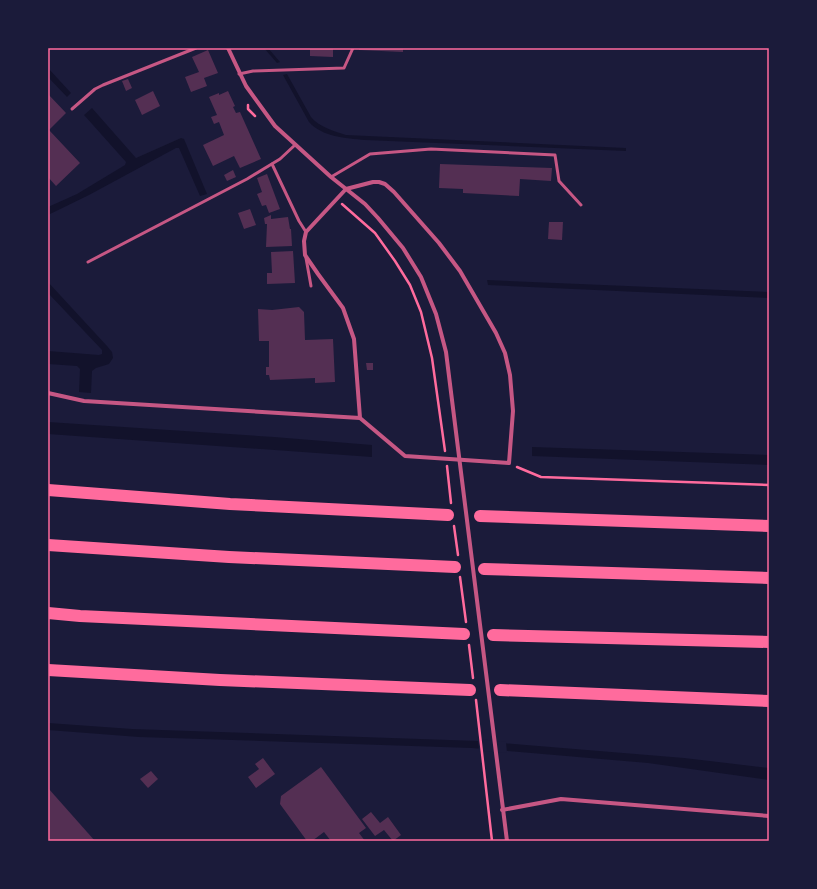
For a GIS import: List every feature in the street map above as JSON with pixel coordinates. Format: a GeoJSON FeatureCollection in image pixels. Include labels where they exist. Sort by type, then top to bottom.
{"type":"FeatureCollection","features":[{"type":"Feature","properties":{"kind":"highway"},"geometry":{"type":"LineString","coordinates":[[48,490],[230,504],[451,514]]}},
{"type":"Feature","properties":{"kind":"highway"},"geometry":{"type":"LineString","coordinates":[[480,516],[769,526]]}},
{"type":"Feature","properties":{"kind":"highway"},"geometry":{"type":"LineString","coordinates":[[48,545],[229,557],[458,568]]}},
{"type":"Feature","properties":{"kind":"highway"},"geometry":{"type":"LineString","coordinates":[[484,569],[769,578]]}},
{"type":"Feature","properties":{"kind":"highway"},"geometry":{"type":"LineString","coordinates":[[48,613],[96,617],[466,632]]}},
{"type":"Feature","properties":{"kind":"highway"},"geometry":{"type":"LineString","coordinates":[[493,635],[769,642]]}},
{"type":"Feature","properties":{"kind":"highway"},"geometry":{"type":"LineString","coordinates":[[48,670],[220,680],[473,690]]}},
{"type":"Feature","properties":{"kind":"highway"},"geometry":{"type":"LineString","coordinates":[[500,690],[769,701]]}},
{"type":"Feature","properties":{"kind":"street"},"geometry":{"type":"LineString","coordinates":[[228,48],[246,86],[272,122],[295,145],[364,204],[403,248],[420,277],[436,314],[446,352],[498,780],[507,841]]}},
{"type":"Feature","properties":{"kind":"street"},"geometry":{"type":"LineString","coordinates":[[48,393],[84,401],[360,418],[405,456],[509,463],[513,411],[510,375],[505,353],[496,333],[470,288],[439,243],[394,192],[385,184],[380,182],[373,182],[346,189],[306,232],[304,249],[305,255],[343,308],[354,339],[360,418]]}},
{"type":"Feature","properties":{"kind":"street"},"geometry":{"type":"LineString","coordinates":[[502,810],[561,799],[769,816]]}},
{"type":"Feature","properties":{"kind":"lane"},"geometry":{"type":"LineString","coordinates":[[72,109],[103,85],[196,48]]}},
{"type":"Feature","properties":{"kind":"lane"},"geometry":{"type":"LineString","coordinates":[[239,74],[253,71],[344,68],[353,48]]}},
{"type":"Feature","properties":{"kind":"lane"},"geometry":{"type":"LineString","coordinates":[[88,262],[247,179],[280,159],[295,145]]}},
{"type":"Feature","properties":{"kind":"lane"},"geometry":{"type":"LineString","coordinates":[[331,177],[370,154],[431,149],[556,155],[559,181],[581,205]]}},
{"type":"Feature","properties":{"kind":"lane"},"geometry":{"type":"LineString","coordinates":[[272,164],[299,221],[306,232]]}},
{"type":"Feature","properties":{"kind":"lane"},"geometry":{"type":"LineString","coordinates":[[305,255],[311,286]]}},
{"type":"Feature","properties":{"kind":"path"},"geometry":{"type":"LineString","coordinates":[[336,198],[375,233],[410,285],[421,312],[428,336],[445,451]]}},
{"type":"Feature","properties":{"kind":"path"},"geometry":{"type":"LineString","coordinates":[[446,459],[451,514],[492,841]]}},
{"type":"Feature","properties":{"kind":"path"},"geometry":{"type":"LineString","coordinates":[[509,463],[541,477],[769,485]]}},
{"type":"Feature","properties":{"kind":"shaded area"},"geometry":{"type":"Polygon","coordinates":[[[264,48],[268,48],[280,62],[277,63],[264,48]]]}},
{"type":"Feature","properties":{"kind":"shaded area"},"geometry":{"type":"Polygon","coordinates":[[[48,68],[71,93],[67,97],[48,77],[48,68]]]}},
{"type":"Feature","properties":{"kind":"shaded area"},"geometry":{"type":"Polygon","coordinates":[[[287,74],[311,117],[327,128],[346,135],[626,148],[626,151],[365,140],[335,136],[321,131],[309,122],[283,75],[287,74]]]}},
{"type":"Feature","properties":{"kind":"shaded area"},"geometry":{"type":"Polygon","coordinates":[[[92,108],[136,158],[181,138],[184,139],[207,194],[200,196],[179,148],[176,148],[89,195],[48,215],[48,207],[77,194],[125,165],[126,162],[84,115],[92,108]]]}},
{"type":"Feature","properties":{"kind":"shaded area"},"geometry":{"type":"Polygon","coordinates":[[[487,280],[769,292],[769,298],[488,285],[487,280]]]}},
{"type":"Feature","properties":{"kind":"shaded area"},"geometry":{"type":"Polygon","coordinates":[[[48,282],[112,352],[113,358],[109,364],[96,368],[92,371],[91,393],[79,392],[80,369],[77,366],[48,364],[48,351],[99,355],[102,354],[102,350],[48,293],[48,282]]]}},
{"type":"Feature","properties":{"kind":"shaded area"},"geometry":{"type":"Polygon","coordinates":[[[48,422],[372,445],[372,457],[48,434],[48,422]]]}},
{"type":"Feature","properties":{"kind":"shaded area"},"geometry":{"type":"Polygon","coordinates":[[[532,447],[769,455],[769,465],[532,456],[532,447]]]}},
{"type":"Feature","properties":{"kind":"shaded area"},"geometry":{"type":"Polygon","coordinates":[[[48,723],[132,729],[478,741],[684,758],[769,768],[769,780],[648,763],[472,748],[139,737],[48,730],[48,723]]]}},
{"type":"Feature","properties":{"kind":"pier"},"geometry":{"type":"Polygon","coordinates":[[[478,739],[506,742],[507,753],[479,751],[478,739]]]}},
{"type":"Feature","properties":{"kind":"building"},"geometry":{"type":"Polygon","coordinates":[[[310,48],[333,48],[333,57],[310,56],[310,48]]]}},
{"type":"Feature","properties":{"kind":"building"},"geometry":{"type":"Polygon","coordinates":[[[359,48],[403,48],[403,52],[359,50],[359,48]]]}},
{"type":"Feature","properties":{"kind":"building"},"geometry":{"type":"Polygon","coordinates":[[[208,50],[218,73],[204,78],[207,86],[191,92],[185,77],[199,72],[192,57],[208,50]]]}},
{"type":"Feature","properties":{"kind":"building"},"geometry":{"type":"Polygon","coordinates":[[[128,79],[132,88],[126,91],[122,81],[128,79]]]}},
{"type":"Feature","properties":{"kind":"building"},"geometry":{"type":"Polygon","coordinates":[[[153,91],[160,106],[142,115],[135,100],[153,91]]]}},
{"type":"Feature","properties":{"kind":"building"},"geometry":{"type":"Polygon","coordinates":[[[228,91],[235,106],[233,107],[236,113],[240,112],[261,159],[240,168],[234,156],[213,166],[203,145],[224,135],[219,122],[214,124],[211,117],[217,115],[209,97],[228,91]]]}},
{"type":"Feature","properties":{"kind":"building"},"geometry":{"type":"Polygon","coordinates":[[[48,94],[66,113],[49,130],[80,163],[56,186],[48,177],[48,94]]]}},
{"type":"Feature","properties":{"kind":"building"},"geometry":{"type":"Polygon","coordinates":[[[440,164],[552,168],[551,181],[520,179],[519,196],[463,193],[463,189],[439,188],[440,164]]]}},
{"type":"Feature","properties":{"kind":"building"},"geometry":{"type":"Polygon","coordinates":[[[233,170],[236,177],[227,181],[224,175],[233,170]]]}},
{"type":"Feature","properties":{"kind":"building"},"geometry":{"type":"Polygon","coordinates":[[[267,174],[280,209],[269,213],[266,205],[262,206],[257,194],[262,192],[257,178],[267,174]]]}},
{"type":"Feature","properties":{"kind":"building"},"geometry":{"type":"Polygon","coordinates":[[[250,209],[256,225],[244,229],[238,213],[250,209]]]}},
{"type":"Feature","properties":{"kind":"building"},"geometry":{"type":"Polygon","coordinates":[[[271,215],[271,219],[288,217],[291,229],[292,246],[266,247],[267,224],[265,224],[264,218],[271,215]]]}},
{"type":"Feature","properties":{"kind":"building"},"geometry":{"type":"Polygon","coordinates":[[[549,222],[563,222],[562,240],[548,239],[549,222]]]}},
{"type":"Feature","properties":{"kind":"building"},"geometry":{"type":"Polygon","coordinates":[[[293,251],[295,283],[267,284],[267,273],[272,273],[271,252],[293,251]]]}},
{"type":"Feature","properties":{"kind":"building"},"geometry":{"type":"Polygon","coordinates":[[[299,307],[304,312],[305,340],[333,339],[335,382],[315,383],[315,378],[270,380],[269,375],[266,375],[266,367],[269,367],[269,341],[259,341],[258,309],[272,310],[299,307]]]}},
{"type":"Feature","properties":{"kind":"building"},"geometry":{"type":"Polygon","coordinates":[[[366,363],[373,363],[373,370],[367,370],[366,363]]]}},
{"type":"Feature","properties":{"kind":"building"},"geometry":{"type":"Polygon","coordinates":[[[263,758],[275,774],[256,788],[248,777],[259,769],[255,764],[263,758]]]}},
{"type":"Feature","properties":{"kind":"building"},"geometry":{"type":"Polygon","coordinates":[[[321,767],[366,828],[359,833],[365,841],[331,841],[324,832],[312,841],[307,841],[280,804],[281,796],[321,767]]]}},
{"type":"Feature","properties":{"kind":"building"},"geometry":{"type":"Polygon","coordinates":[[[151,771],[158,779],[148,788],[140,779],[151,771]]]}},
{"type":"Feature","properties":{"kind":"building"},"geometry":{"type":"Polygon","coordinates":[[[48,788],[95,841],[48,841],[48,788]]]}},
{"type":"Feature","properties":{"kind":"building"},"geometry":{"type":"Polygon","coordinates":[[[371,812],[380,823],[388,817],[401,835],[393,841],[384,830],[375,836],[362,819],[371,812]]]}}]}
